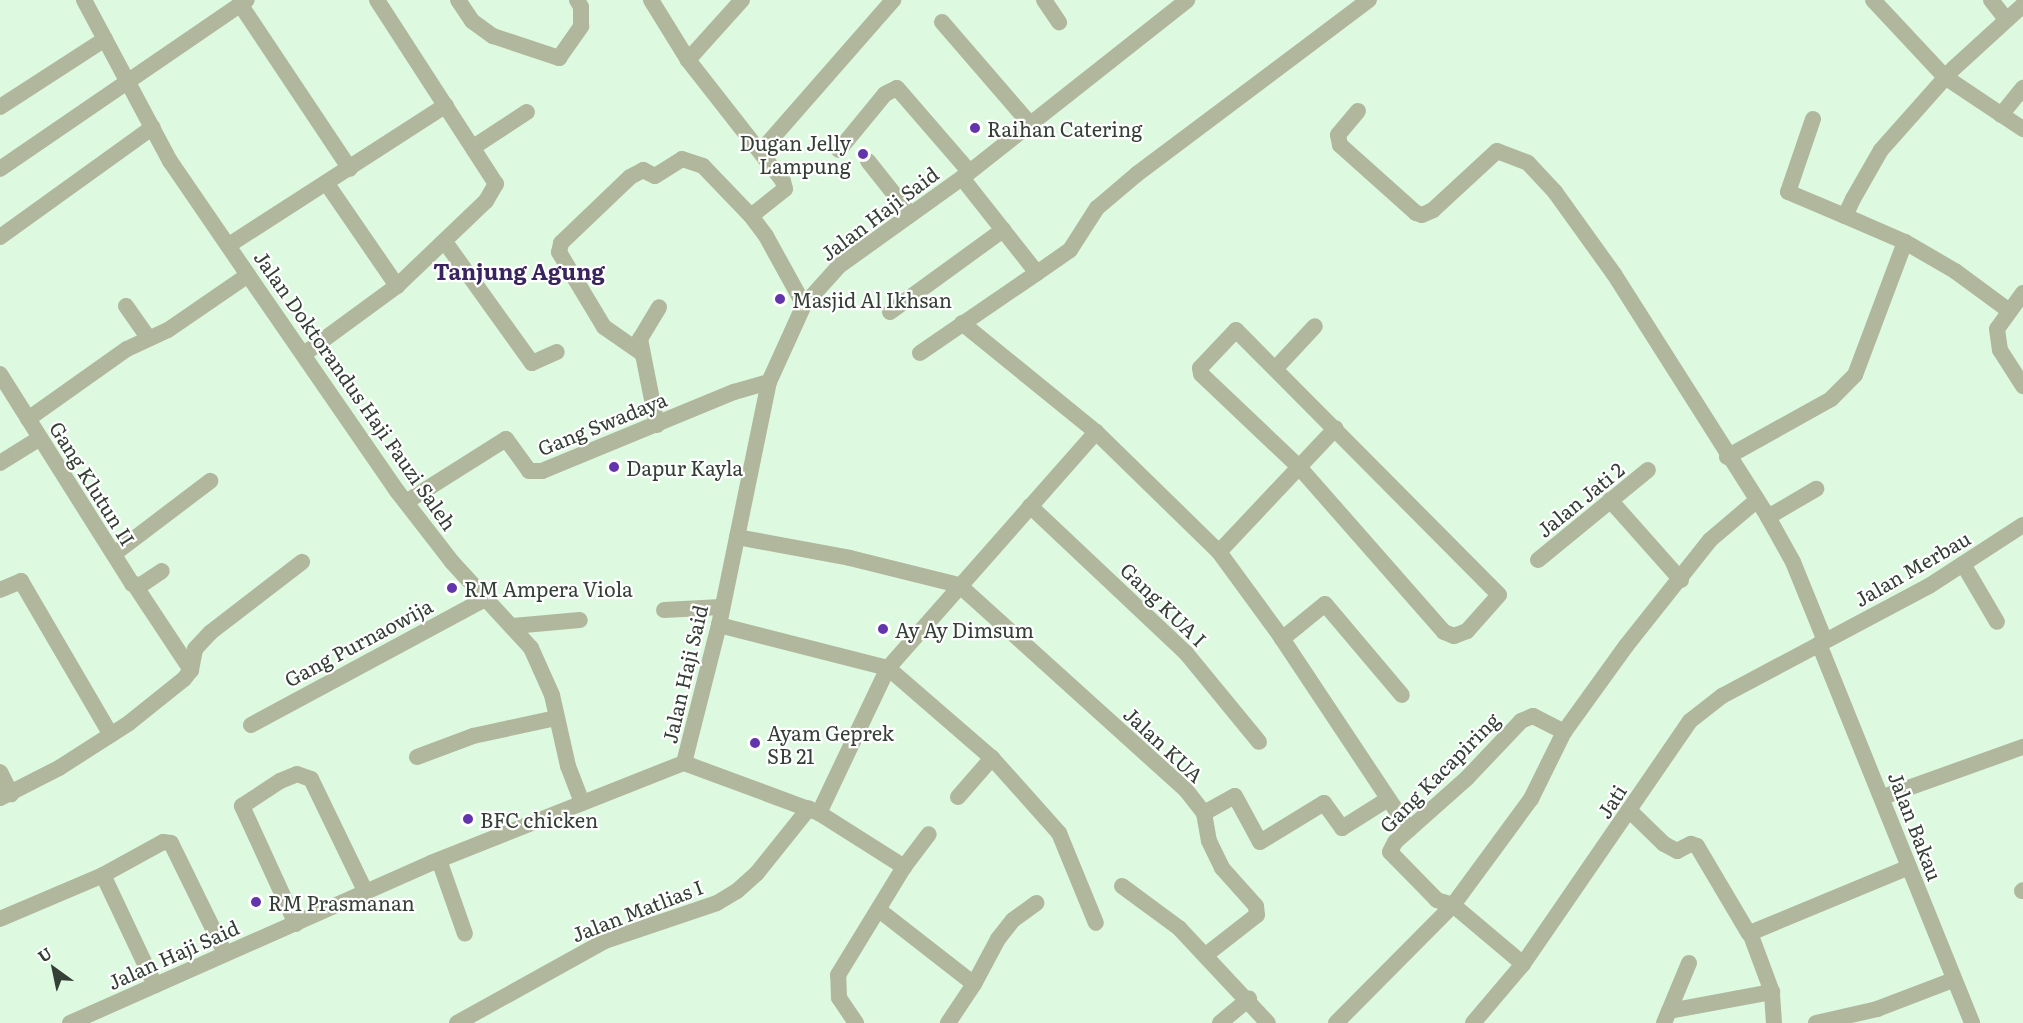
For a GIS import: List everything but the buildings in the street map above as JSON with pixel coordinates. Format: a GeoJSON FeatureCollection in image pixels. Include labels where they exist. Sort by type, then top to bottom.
{"type":"FeatureCollection","features":[{"type":"Feature","properties":{"kind":"street","name":"Jalan Doktorandus Haji Fauzi Saleh"},"geometry":{"type":"LineString","coordinates":[[84,0],[170,161],[406,502],[485,599],[513,626],[542,670],[582,802]]}},
{"type":"Feature","properties":{"kind":"street"},"geometry":{"type":"LineString","coordinates":[[304,354],[397,286],[446,242],[495,190],[494,178],[475,146],[376,0]]}},
{"type":"Feature","properties":{"kind":"street"},"geometry":{"type":"LineString","coordinates":[[458,0],[472,21],[493,36],[559,58],[581,26],[581,7],[576,0]]}},
{"type":"Feature","properties":{"kind":"street"},"geometry":{"type":"LineString","coordinates":[[651,0],[688,60],[761,150],[785,189],[751,216]]}},
{"type":"Feature","properties":{"kind":"street"},"geometry":{"type":"LineString","coordinates":[[688,60],[742,0]]}},
{"type":"Feature","properties":{"kind":"street"},"geometry":{"type":"LineString","coordinates":[[761,150],[893,0]]}},
{"type":"Feature","properties":{"kind":"street"},"geometry":{"type":"LineString","coordinates":[[1044,0],[1059,22]]}},
{"type":"Feature","properties":{"kind":"street","name":"Jalan Haji Said"},"geometry":{"type":"LineString","coordinates":[[684,763],[719,625],[769,382],[804,304],[839,266],[966,174],[1187,0]]}},
{"type":"Feature","properties":{"kind":"street"},"geometry":{"type":"LineString","coordinates":[[920,352],[1070,250],[1097,208],[1137,174],[1369,0]]}},
{"type":"Feature","properties":{"kind":"street"},"geometry":{"type":"LineString","coordinates":[[1873,0],[1946,77],[2023,129]]}},
{"type":"Feature","properties":{"kind":"street"},"geometry":{"type":"LineString","coordinates":[[1991,0],[2006,19]]}},
{"type":"Feature","properties":{"kind":"street"},"geometry":{"type":"LineString","coordinates":[[0,169],[237,3],[350,169]]}},
{"type":"Feature","properties":{"kind":"street"},"geometry":{"type":"LineString","coordinates":[[1845,216],[1875,159],[1946,77],[2023,5]]}},
{"type":"Feature","properties":{"kind":"street"},"geometry":{"type":"LineString","coordinates":[[942,22],[1030,124]]}},
{"type":"Feature","properties":{"kind":"street"},"geometry":{"type":"LineString","coordinates":[[0,107],[105,39]]}},
{"type":"Feature","properties":{"kind":"street"},"geometry":{"type":"LineString","coordinates":[[838,150],[895,88],[966,174],[1003,230],[1037,273]]}},
{"type":"Feature","properties":{"kind":"street"},"geometry":{"type":"LineString","coordinates":[[2001,114],[2023,88]]}},
{"type":"Feature","properties":{"kind":"street"},"geometry":{"type":"LineString","coordinates":[[229,245],[327,184],[446,105]]}},
{"type":"Feature","properties":{"kind":"street","name":"Jalan Bakau"},"geometry":{"type":"LineString","coordinates":[[1358,111],[1338,135],[1340,145],[1351,158],[1422,215],[1433,210],[1490,154],[1507,152],[1528,163],[1574,217],[1614,274],[1793,561],[1909,867],[1972,1023]]}},
{"type":"Feature","properties":{"kind":"street"},"geometry":{"type":"LineString","coordinates":[[475,146],[527,112]]}},
{"type":"Feature","properties":{"kind":"street"},"geometry":{"type":"LineString","coordinates":[[1813,119],[1788,191],[1905,242],[1955,271],[2008,310]]}},
{"type":"Feature","properties":{"kind":"street"},"geometry":{"type":"LineString","coordinates":[[0,237],[153,127]]}},
{"type":"Feature","properties":{"kind":"street"},"geometry":{"type":"LineString","coordinates":[[640,352],[604,327],[559,252],[561,243],[630,177],[643,170],[655,176],[682,159],[703,166],[751,216],[766,236],[804,304]]}},
{"type":"Feature","properties":{"kind":"street"},"geometry":{"type":"LineString","coordinates":[[868,161],[910,214]]}},
{"type":"Feature","properties":{"kind":"street"},"geometry":{"type":"LineString","coordinates":[[327,184],[397,286]]}},
{"type":"Feature","properties":{"kind":"street"},"geometry":{"type":"LineString","coordinates":[[890,312],[1003,230]]}},
{"type":"Feature","properties":{"kind":"street"},"geometry":{"type":"LineString","coordinates":[[446,242],[532,363],[557,352]]}},
{"type":"Feature","properties":{"kind":"street"},"geometry":{"type":"LineString","coordinates":[[1727,456],[1831,399],[1855,375],[1905,242]]}},
{"type":"Feature","properties":{"kind":"street"},"geometry":{"type":"LineString","coordinates":[[28,419],[148,338],[168,330],[248,275]]}},
{"type":"Feature","properties":{"kind":"street"},"geometry":{"type":"LineString","coordinates":[[2023,292],[2008,310],[1997,329],[2000,350],[2023,386]]}},
{"type":"Feature","properties":{"kind":"street"},"geometry":{"type":"LineString","coordinates":[[126,306],[148,338]]}},
{"type":"Feature","properties":{"kind":"street"},"geometry":{"type":"LineString","coordinates":[[657,425],[640,352],[644,328],[659,307]]}},
{"type":"Feature","properties":{"kind":"street"},"geometry":{"type":"LineString","coordinates":[[962,323],[1096,432],[1219,552],[1282,639],[1409,830]]}},
{"type":"Feature","properties":{"kind":"street"},"geometry":{"type":"LineString","coordinates":[[1276,368],[1315,326]]}},
{"type":"Feature","properties":{"kind":"street"},"geometry":{"type":"LineString","coordinates":[[1230,332],[1240,332],[1276,368],[1499,595],[1467,631],[1454,636],[1444,632],[1299,467],[1201,374],[1200,368],[1230,332]]}},
{"type":"Feature","properties":{"kind":"street","name":"Gang Klutun II"},"geometry":{"type":"LineString","coordinates":[[0,374],[5,395],[28,419],[114,554],[192,670]]}},
{"type":"Feature","properties":{"kind":"street","name":"Gang Swadaya"},"geometry":{"type":"LineString","coordinates":[[406,502],[506,440],[529,471],[542,471],[734,392],[769,382]]}},
{"type":"Feature","properties":{"kind":"street"},"geometry":{"type":"LineString","coordinates":[[1219,552],[1336,428]]}},
{"type":"Feature","properties":{"kind":"street"},"geometry":{"type":"LineString","coordinates":[[814,810],[888,668],[1096,432]]}},
{"type":"Feature","properties":{"kind":"street"},"geometry":{"type":"LineString","coordinates":[[0,463],[40,438]]}},
{"type":"Feature","properties":{"kind":"street","name":"Jalan Jati 2"},"geometry":{"type":"LineString","coordinates":[[1538,560],[1648,470]]}},
{"type":"Feature","properties":{"kind":"street"},"geometry":{"type":"LineString","coordinates":[[114,554],[210,481]]}},
{"type":"Feature","properties":{"kind":"street"},"geometry":{"type":"LineString","coordinates":[[1768,518],[1816,489]]}},
{"type":"Feature","properties":{"kind":"street"},"geometry":{"type":"LineString","coordinates":[[1610,500],[1681,580]]}},
{"type":"Feature","properties":{"kind":"street"},"geometry":{"type":"LineString","coordinates":[[1336,1023],[1453,904],[1531,799],[1564,732],[1725,524],[1756,501]]}},
{"type":"Feature","properties":{"kind":"street","name":"Gang KUA I"},"geometry":{"type":"LineString","coordinates":[[1030,506],[1186,653],[1258,742]]}},
{"type":"Feature","properties":{"kind":"street","name":"Jalan Merbau"},"geometry":{"type":"LineString","coordinates":[[1822,642],[1963,564],[2023,525]]}},
{"type":"Feature","properties":{"kind":"street"},"geometry":{"type":"LineString","coordinates":[[737,537],[850,558],[959,585]]}},
{"type":"Feature","properties":{"kind":"street"},"geometry":{"type":"LineString","coordinates":[[0,772],[5,796],[111,735],[192,670],[201,640],[302,562]]}},
{"type":"Feature","properties":{"kind":"street"},"geometry":{"type":"LineString","coordinates":[[1963,564],[1997,622]]}},
{"type":"Feature","properties":{"kind":"street"},"geometry":{"type":"LineString","coordinates":[[136,587],[162,571]]}},
{"type":"Feature","properties":{"kind":"street"},"geometry":{"type":"LineString","coordinates":[[0,590],[21,581],[111,735]]}},
{"type":"Feature","properties":{"kind":"street","name":"Jalan KUA"},"geometry":{"type":"LineString","coordinates":[[959,585],[1186,790],[1204,813],[1209,842],[1222,868],[1256,906],[1257,915],[1206,954]]}},
{"type":"Feature","properties":{"kind":"street","name":"Gang Purnaowija"},"geometry":{"type":"LineString","coordinates":[[251,724],[485,599]]}},
{"type":"Feature","properties":{"kind":"street"},"geometry":{"type":"LineString","coordinates":[[1282,639],[1325,604],[1402,695]]}},
{"type":"Feature","properties":{"kind":"street"},"geometry":{"type":"LineString","coordinates":[[664,610],[721,607]]}},
{"type":"Feature","properties":{"kind":"street"},"geometry":{"type":"LineString","coordinates":[[513,626],[580,620]]}},
{"type":"Feature","properties":{"kind":"street"},"geometry":{"type":"LineString","coordinates":[[719,625],[888,668],[993,758],[1059,833],[1096,923]]}},
{"type":"Feature","properties":{"kind":"street","name":"Jati"},"geometry":{"type":"LineString","coordinates":[[1473,1023],[1523,964],[1690,721],[1722,696],[1822,642]]}},
{"type":"Feature","properties":{"kind":"street","name":"Gang Kacapiring"},"geometry":{"type":"LineString","coordinates":[[1453,904],[1437,900],[1390,855],[1395,842],[1467,778],[1521,721],[1533,716],[1564,732]]}},
{"type":"Feature","properties":{"kind":"street"},"geometry":{"type":"LineString","coordinates":[[417,757],[473,736],[556,718]]}},
{"type":"Feature","properties":{"kind":"street"},"geometry":{"type":"LineString","coordinates":[[1883,796],[2023,747]]}},
{"type":"Feature","properties":{"kind":"street"},"geometry":{"type":"LineString","coordinates":[[958,797],[993,758]]}},
{"type":"Feature","properties":{"kind":"street","name":"Jalan Haji Said"},"geometry":{"type":"LineString","coordinates":[[76,1022],[225,953],[439,860],[684,763],[814,810],[904,867]]}},
{"type":"Feature","properties":{"kind":"street"},"geometry":{"type":"LineString","coordinates":[[296,924],[242,806],[289,777],[305,774],[311,779],[366,893]]}},
{"type":"Feature","properties":{"kind":"street","name":"Gang Kacapiring"},"geometry":{"type":"LineString","coordinates":[[1204,813],[1235,796],[1260,842],[1324,803],[1338,825],[1348,825],[1388,799]]}},
{"type":"Feature","properties":{"kind":"street","name":"Jalan Matlias I"},"geometry":{"type":"LineString","coordinates":[[457,1023],[488,1016],[605,941],[717,903],[737,891],[757,873],[814,810]]}},
{"type":"Feature","properties":{"kind":"street"},"geometry":{"type":"LineString","coordinates":[[1630,811],[1664,844],[1677,851],[1691,844],[1697,846],[1751,938],[1772,992],[1774,1023]]}},
{"type":"Feature","properties":{"kind":"street"},"geometry":{"type":"LineString","coordinates":[[856,1023],[839,998],[838,975],[904,867],[929,834]]}},
{"type":"Feature","properties":{"kind":"street"},"geometry":{"type":"LineString","coordinates":[[0,919],[103,875],[154,846],[171,843],[225,953]]}},
{"type":"Feature","properties":{"kind":"street"},"geometry":{"type":"LineString","coordinates":[[439,860],[465,933]]}},
{"type":"Feature","properties":{"kind":"street"},"geometry":{"type":"LineString","coordinates":[[1751,938],[1909,867]]}},
{"type":"Feature","properties":{"kind":"street"},"geometry":{"type":"LineString","coordinates":[[103,875],[155,985]]}},
{"type":"Feature","properties":{"kind":"street"},"geometry":{"type":"LineString","coordinates":[[1122,886],[1206,954],[1268,1023]]}},
{"type":"Feature","properties":{"kind":"street"},"geometry":{"type":"LineString","coordinates":[[948,1023],[974,984],[998,939],[1013,920],[1036,903]]}},
{"type":"Feature","properties":{"kind":"street"},"geometry":{"type":"LineString","coordinates":[[1453,904],[1523,964]]}},
{"type":"Feature","properties":{"kind":"street"},"geometry":{"type":"LineString","coordinates":[[879,910],[974,984]]}},
{"type":"Feature","properties":{"kind":"street"},"geometry":{"type":"LineString","coordinates":[[1666,1017],[1689,963]]}},
{"type":"Feature","properties":{"kind":"street"},"geometry":{"type":"LineString","coordinates":[[1816,1023],[1877,1009],[1953,980]]}},
{"type":"Feature","properties":{"kind":"street"},"geometry":{"type":"LineString","coordinates":[[1666,1017],[1772,992]]}},
{"type":"Feature","properties":{"kind":"street"},"geometry":{"type":"LineString","coordinates":[[1221,1023],[1248,999]]}},
{"type":"Feature","properties":{"kind":"place","name":"Raihan Catering"},"geometry":{"type":"Point","coordinates":[975,128]}},
{"type":"Feature","properties":{"kind":"place","name":"Dugan Jelly Lampung"},"geometry":{"type":"Point","coordinates":[863,154]}},
{"type":"Feature","properties":{"kind":"place","name":"Masjid Al Ikhsan"},"geometry":{"type":"Point","coordinates":[780,299]}},
{"type":"Feature","properties":{"kind":"place","name":"Dapur Kayla"},"geometry":{"type":"Point","coordinates":[614,467]}},
{"type":"Feature","properties":{"kind":"place","name":"RM Ampera Viola"},"geometry":{"type":"Point","coordinates":[452,588]}},
{"type":"Feature","properties":{"kind":"place","name":"Ay Ay Dimsum"},"geometry":{"type":"Point","coordinates":[883,629]}},
{"type":"Feature","properties":{"kind":"place","name":"Ayam Geprek SB 21"},"geometry":{"type":"Point","coordinates":[755,743]}},
{"type":"Feature","properties":{"kind":"place","name":"BFC chicken"},"geometry":{"type":"Point","coordinates":[468,819]}},
{"type":"Feature","properties":{"kind":"place","name":"RM Prasmanan"},"geometry":{"type":"Point","coordinates":[256,902]}},
{"type":"Feature","properties":{"kind":"district","name":"Tanjung Agung"},"geometry":{"type":"Point","coordinates":[519,271]}}]}
